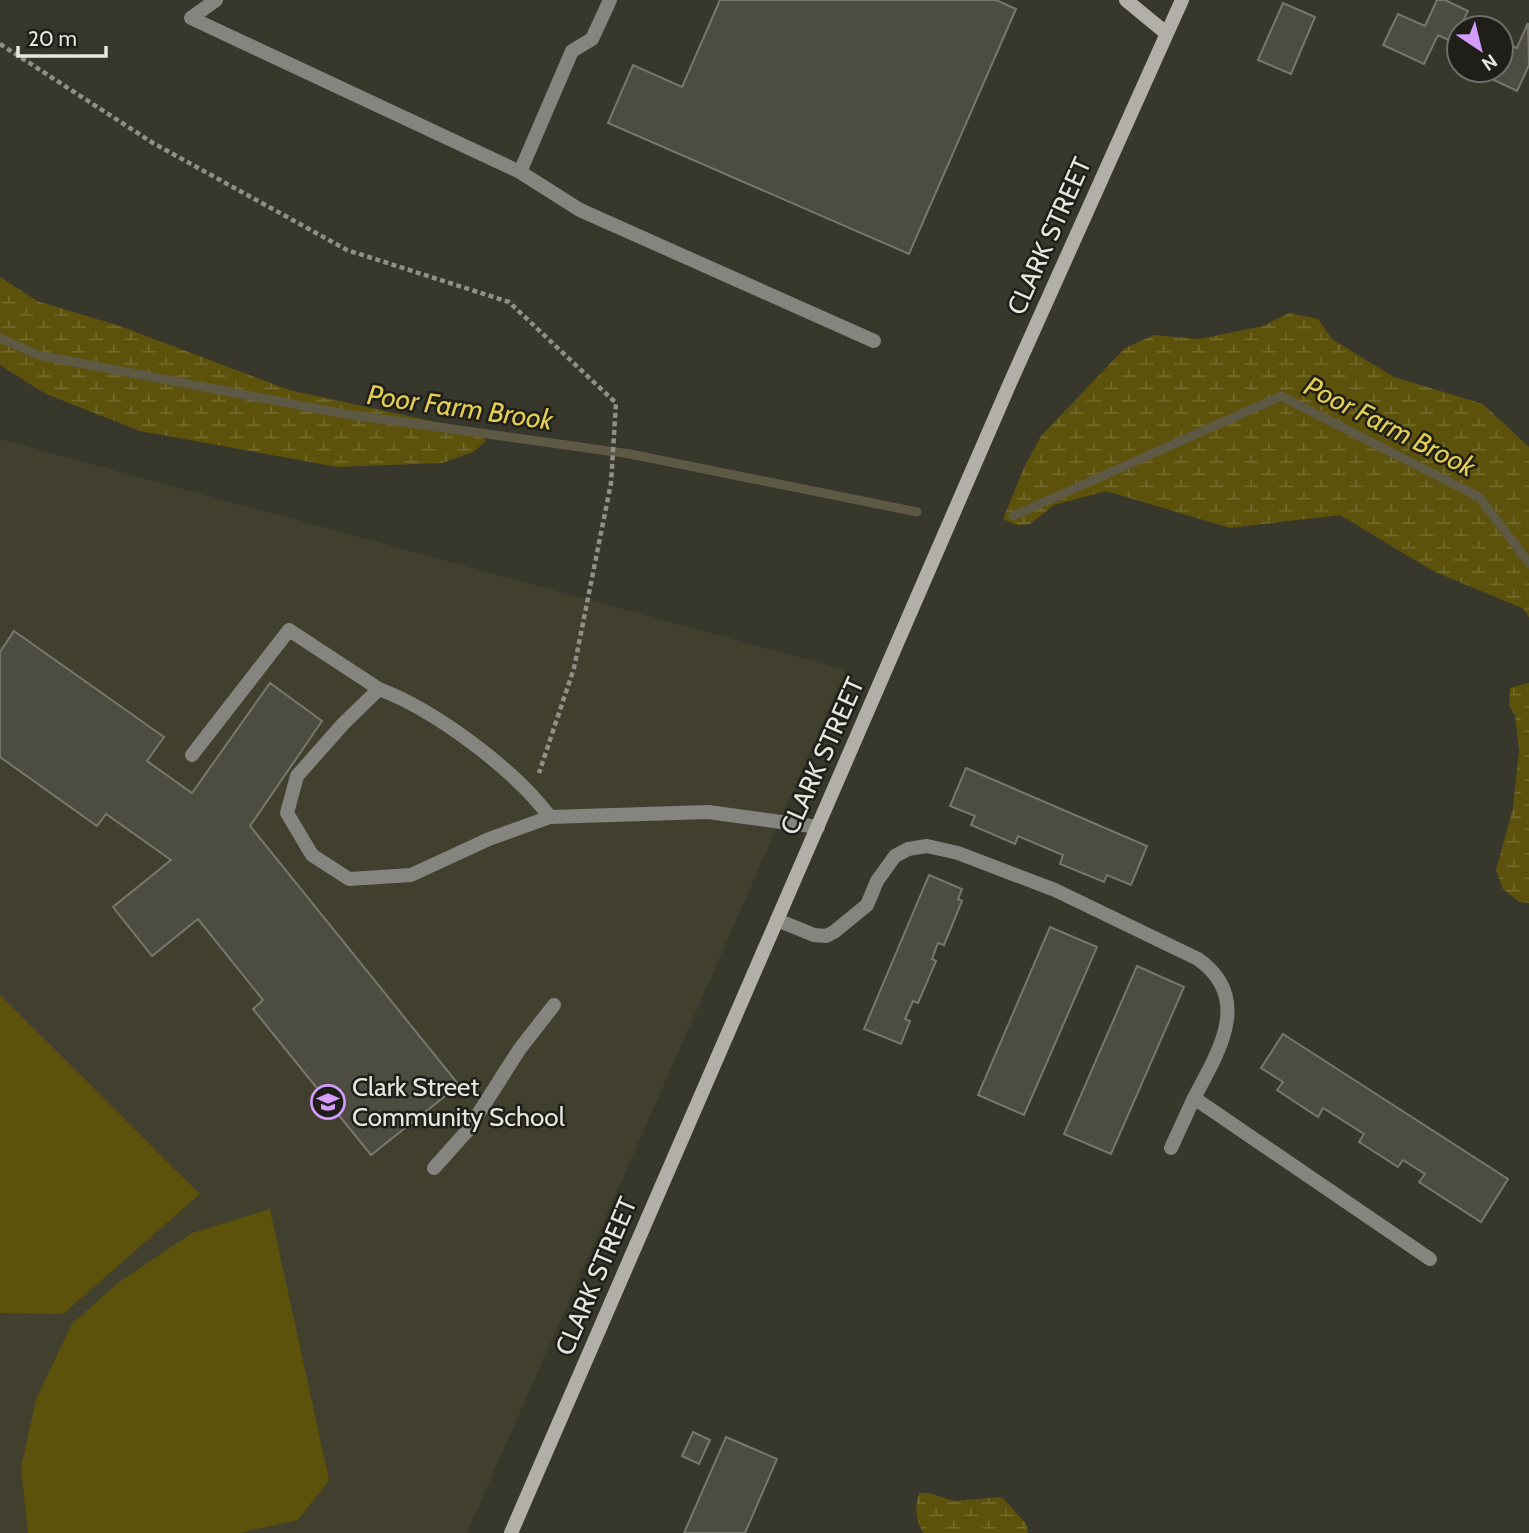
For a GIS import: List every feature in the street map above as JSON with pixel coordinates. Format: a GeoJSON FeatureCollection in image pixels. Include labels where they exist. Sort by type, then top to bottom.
{"type":"FeatureCollection","features":[{"type":"Feature","properties":{"kind":"street"},"geometry":{"type":"LineString","coordinates":[[216,0],[191,18],[520,172],[580,210],[874,341]]}},
{"type":"Feature","properties":{"kind":"street"},"geometry":{"type":"LineString","coordinates":[[520,172],[572,51],[592,39],[610,0]]}},
{"type":"Feature","properties":{"kind":"street"},"geometry":{"type":"LineString","coordinates":[[1126,0],[1166,33]]}},
{"type":"Feature","properties":{"kind":"street","name":"CLARK STREET"},"geometry":{"type":"LineString","coordinates":[[511,1533],[1010,383],[1182,0]]}},
{"type":"Feature","properties":{"kind":"street"},"geometry":{"type":"LineString","coordinates":[[192,755],[289,630],[379,689],[406,699],[481,751],[532,794],[550,817]]}},
{"type":"Feature","properties":{"kind":"street"},"geometry":{"type":"LineString","coordinates":[[379,689],[343,724],[297,776],[287,813],[312,855],[349,879],[411,875],[489,839],[550,817],[708,812],[818,827]]}},
{"type":"Feature","properties":{"kind":"street"},"geometry":{"type":"LineString","coordinates":[[777,920],[814,935],[826,936],[867,905],[877,881],[895,856],[919,846],[938,847],[1055,890],[1198,959],[1219,979],[1225,991],[1228,1012],[1225,1035],[1171,1148]]}},
{"type":"Feature","properties":{"kind":"street"},"geometry":{"type":"LineString","coordinates":[[434,1168],[468,1130],[519,1050],[554,1005]]}},
{"type":"Feature","properties":{"kind":"street"},"geometry":{"type":"LineString","coordinates":[[1194,1098],[1430,1259]]}},
{"type":"Feature","properties":{"kind":"path"},"geometry":{"type":"LineString","coordinates":[[0,44],[153,143],[348,250],[509,302],[616,403],[611,483],[574,668],[532,794]]}},
{"type":"Feature","properties":{"kind":"shaded area","name":"Clark Street Community School"},"geometry":{"type":"Polygon","coordinates":[[[0,439],[846,670],[467,1533],[0,1533],[0,439]]]}},
{"type":"Feature","properties":{"kind":"green space"},"geometry":{"type":"Polygon","coordinates":[[[0,277],[37,301],[120,326],[289,390],[445,424],[481,434],[486,441],[473,452],[442,463],[338,467],[140,431],[46,394],[0,365],[0,277]]]}},
{"type":"Feature","properties":{"kind":"green space"},"geometry":{"type":"Polygon","coordinates":[[[1289,313],[1318,319],[1332,339],[1394,377],[1483,404],[1529,447],[1529,617],[1522,608],[1433,571],[1340,515],[1230,528],[1106,491],[1054,505],[1030,524],[1017,525],[1003,519],[1024,468],[1041,436],[1125,348],[1154,335],[1199,339],[1263,326],[1289,313]]]}},
{"type":"Feature","properties":{"kind":"green space"},"geometry":{"type":"Polygon","coordinates":[[[1529,683],[1529,903],[1519,902],[1503,889],[1496,870],[1513,808],[1519,750],[1515,715],[1509,706],[1510,688],[1529,683]]]}},
{"type":"Feature","properties":{"kind":"green space"},"geometry":{"type":"Polygon","coordinates":[[[0,995],[200,1194],[63,1314],[0,1313],[0,995]]]}},
{"type":"Feature","properties":{"kind":"green space"},"geometry":{"type":"Polygon","coordinates":[[[270,1209],[329,1480],[298,1520],[239,1533],[28,1533],[21,1467],[36,1399],[72,1324],[119,1282],[192,1233],[270,1209]]]}},
{"type":"Feature","properties":{"kind":"green space"},"geometry":{"type":"Polygon","coordinates":[[[919,1493],[929,1493],[954,1501],[1002,1497],[1027,1525],[1028,1533],[923,1533],[917,1514],[919,1493]]]}},
{"type":"Feature","properties":{"kind":"building"},"geometry":{"type":"Polygon","coordinates":[[[720,0],[996,0],[1016,9],[909,254],[608,123],[633,65],[682,87],[720,0]]]}},
{"type":"Feature","properties":{"kind":"building"},"geometry":{"type":"Polygon","coordinates":[[[1437,0],[1445,0],[1468,11],[1467,14],[1445,14],[1445,38],[1438,35],[1424,64],[1383,45],[1398,14],[1425,26],[1437,0]]]}},
{"type":"Feature","properties":{"kind":"building"},"geometry":{"type":"Polygon","coordinates":[[[1283,3],[1315,17],[1291,74],[1258,60],[1283,3]]]}},
{"type":"Feature","properties":{"kind":"building"},"geometry":{"type":"Polygon","coordinates":[[[1528,23],[1529,65],[1517,91],[1502,84],[1515,84],[1515,47],[1517,48],[1528,23]]]}},
{"type":"Feature","properties":{"kind":"building"},"geometry":{"type":"Polygon","coordinates":[[[14,631],[164,737],[147,761],[192,793],[270,683],[322,721],[250,826],[459,1085],[371,1155],[253,1009],[263,1000],[198,919],[152,956],[113,907],[171,860],[106,814],[97,826],[0,757],[0,652],[14,631]]]}},
{"type":"Feature","properties":{"kind":"building"},"geometry":{"type":"Polygon","coordinates":[[[966,768],[1147,846],[1131,885],[1107,875],[1104,882],[1060,864],[1063,855],[1018,836],[1015,844],[971,825],[975,816],[950,806],[966,768]]]}},
{"type":"Feature","properties":{"kind":"building"},"geometry":{"type":"Polygon","coordinates":[[[929,875],[962,889],[958,899],[962,901],[944,945],[938,943],[932,959],[936,961],[918,1003],[913,1001],[905,1019],[910,1021],[901,1044],[864,1029],[929,875]]]}},
{"type":"Feature","properties":{"kind":"building"},"geometry":{"type":"Polygon","coordinates":[[[1050,927],[1097,947],[1024,1115],[978,1095],[1050,927]]]}},
{"type":"Feature","properties":{"kind":"building"},"geometry":{"type":"Polygon","coordinates":[[[1137,966],[1184,987],[1111,1154],[1064,1134],[1137,966]]]}},
{"type":"Feature","properties":{"kind":"building"},"geometry":{"type":"Polygon","coordinates":[[[1283,1034],[1508,1179],[1481,1222],[1419,1182],[1425,1174],[1403,1160],[1398,1167],[1359,1142],[1364,1134],[1323,1108],[1318,1117],[1277,1090],[1283,1082],[1261,1068],[1283,1034]]]}},
{"type":"Feature","properties":{"kind":"building"},"geometry":{"type":"Polygon","coordinates":[[[693,1432],[710,1440],[699,1464],[682,1456],[693,1432]]]}},
{"type":"Feature","properties":{"kind":"building"},"geometry":{"type":"Polygon","coordinates":[[[726,1437],[777,1459],[745,1533],[684,1533],[726,1437]]]}},
{"type":"Feature","properties":{"kind":"waterway","name":"Poor Farm Brook"},"geometry":{"type":"LineString","coordinates":[[0,338],[38,355],[345,414],[630,454],[917,512]]}},
{"type":"Feature","properties":{"kind":"waterway","name":"Poor Farm Brook"},"geometry":{"type":"LineString","coordinates":[[1013,516],[1281,396],[1479,497],[1529,563]]}},
{"type":"Feature","properties":{"kind":"place","name":"Clark Street Community School"},"geometry":{"type":"Point","coordinates":[328,1102]}}]}
